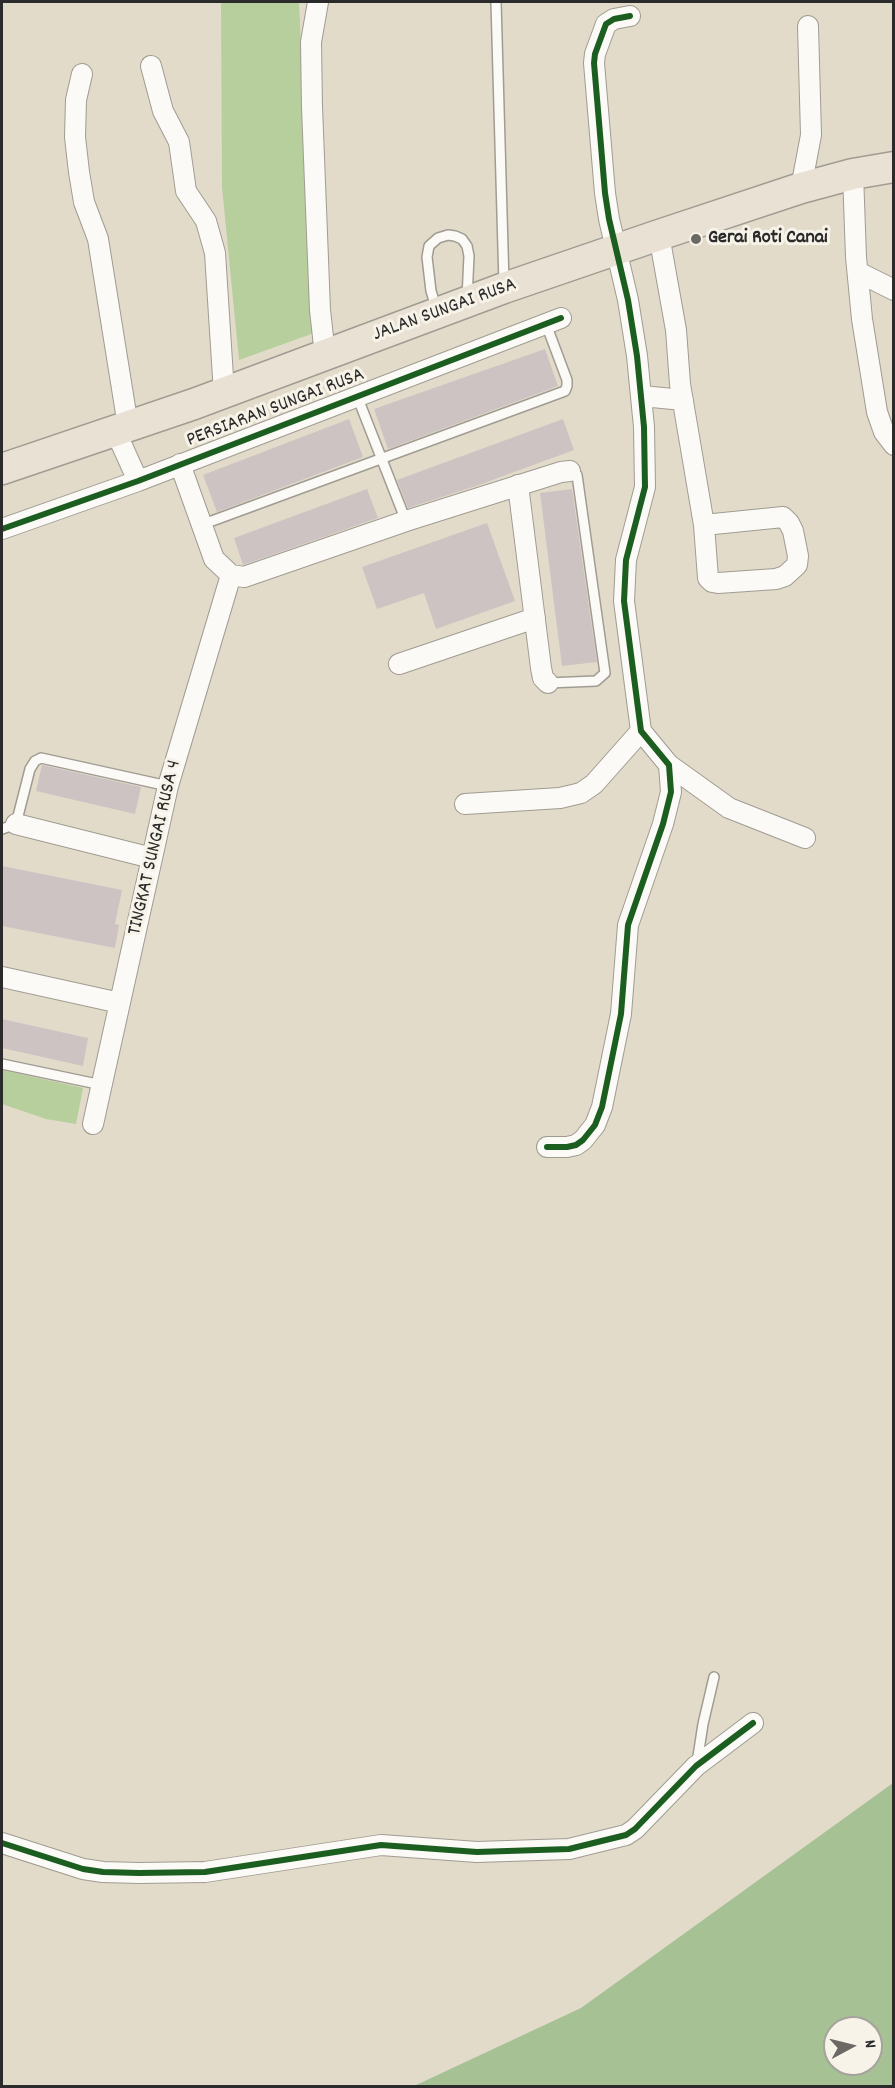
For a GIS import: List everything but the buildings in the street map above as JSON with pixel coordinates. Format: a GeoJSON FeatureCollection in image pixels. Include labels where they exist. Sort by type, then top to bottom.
{"type":"FeatureCollection","features":[{"type":"Feature","properties":{"kind":"main road","name":"JALAN SUNGAI RUSA"},"geometry":{"type":"LineString","coordinates":[[2,469],[224,393],[504,288],[659,235],[801,188],[853,174],[894,167]]}},
{"type":"Feature","properties":{"kind":"street"},"geometry":{"type":"LineString","coordinates":[[318,2],[311,42],[312,96],[320,310],[325,355]]}},
{"type":"Feature","properties":{"kind":"street"},"geometry":{"type":"LineString","coordinates":[[630,16],[614,19],[606,24],[595,54],[605,193],[615,250],[628,300],[642,396],[645,487],[623,575],[624,601],[641,731],[669,765],[729,808],[805,838]]}},
{"type":"Feature","properties":{"kind":"street"},"geometry":{"type":"LineString","coordinates":[[801,188],[810,135],[808,26]]}},
{"type":"Feature","properties":{"kind":"street"},"geometry":{"type":"LineString","coordinates":[[151,66],[163,111],[179,142],[186,191],[206,221],[215,253],[220,295],[224,393]]}},
{"type":"Feature","properties":{"kind":"street"},"geometry":{"type":"LineString","coordinates":[[82,74],[76,100],[75,137],[79,172],[84,202],[98,239],[121,428],[138,481]]}},
{"type":"Feature","properties":{"kind":"street"},"geometry":{"type":"LineString","coordinates":[[853,174],[862,319],[877,412],[884,432],[894,445]]}},
{"type":"Feature","properties":{"kind":"street"},"geometry":{"type":"LineString","coordinates":[[659,235],[676,330],[683,400],[704,525],[707,574],[712,582],[725,583],[776,579],[785,576],[797,565],[798,556],[793,531],[783,517],[704,525]]}},
{"type":"Feature","properties":{"kind":"street"},"geometry":{"type":"LineString","coordinates":[[858,272],[894,290]]}},
{"type":"Feature","properties":{"kind":"street","name":"PERSIARAN SUNGAI RUSA"},"geometry":{"type":"LineString","coordinates":[[2,530],[138,481],[553,321]]}},
{"type":"Feature","properties":{"kind":"street"},"geometry":{"type":"LineString","coordinates":[[642,396],[683,400]]}},
{"type":"Feature","properties":{"kind":"street"},"geometry":{"type":"LineString","coordinates":[[180,464],[214,559],[231,575],[244,577],[406,521],[570,471]]}},
{"type":"Feature","properties":{"kind":"street"},"geometry":{"type":"LineString","coordinates":[[518,485],[543,678],[548,683]]}},
{"type":"Feature","properties":{"kind":"street","name":"TINGKAT SUNGAI RUSA 4"},"geometry":{"type":"LineString","coordinates":[[93,1124],[168,786],[231,575]]}},
{"type":"Feature","properties":{"kind":"street"},"geometry":{"type":"LineString","coordinates":[[399,664],[535,618]]}},
{"type":"Feature","properties":{"kind":"street"},"geometry":{"type":"LineString","coordinates":[[465,804],[581,794],[594,784],[641,731]]}},
{"type":"Feature","properties":{"kind":"street"},"geometry":{"type":"LineString","coordinates":[[548,1147],[567,1147],[583,1140],[595,1125],[602,1107],[620,1023],[628,925],[663,824],[671,792],[669,765]]}},
{"type":"Feature","properties":{"kind":"street"},"geometry":{"type":"LineString","coordinates":[[9,826],[152,858]]}},
{"type":"Feature","properties":{"kind":"street"},"geometry":{"type":"LineString","coordinates":[[2,977],[120,1003]]}},
{"type":"Feature","properties":{"kind":"street"},"geometry":{"type":"LineString","coordinates":[[2,1843],[83,1869],[140,1873],[205,1872],[381,1845],[477,1852],[569,1849],[626,1835],[635,1829],[696,1766],[753,1723]]}},
{"type":"Feature","properties":{"kind":"lane"},"geometry":{"type":"LineString","coordinates":[[495,2],[504,288]]}},
{"type":"Feature","properties":{"kind":"lane"},"geometry":{"type":"LineString","coordinates":[[439,314],[431,291],[427,257],[429,246],[438,238],[455,236],[462,239],[467,246],[469,256],[466,303]]}},
{"type":"Feature","properties":{"kind":"lane"},"geometry":{"type":"LineString","coordinates":[[201,525],[565,391],[567,380],[553,321]]}},
{"type":"Feature","properties":{"kind":"lane"},"geometry":{"type":"LineString","coordinates":[[357,396],[406,521]]}},
{"type":"Feature","properties":{"kind":"lane"},"geometry":{"type":"LineString","coordinates":[[548,683],[596,681],[600,680],[604,673],[577,475],[570,471]]}},
{"type":"Feature","properties":{"kind":"lane"},"geometry":{"type":"LineString","coordinates":[[9,826],[30,769],[35,761],[41,758],[168,786]]}},
{"type":"Feature","properties":{"kind":"lane"},"geometry":{"type":"LineString","coordinates":[[2,1064],[102,1085]]}},
{"type":"Feature","properties":{"kind":"lane"},"geometry":{"type":"LineString","coordinates":[[696,1766],[714,1677]]}},
{"type":"Feature","properties":{"kind":"green space"},"geometry":{"type":"Polygon","coordinates":[[[221,2],[299,2],[314,333],[239,360],[222,187],[221,2]]]}},
{"type":"Feature","properties":{"kind":"green space"},"geometry":{"type":"Polygon","coordinates":[[[2,1070],[83,1088],[76,1124],[46,1119],[2,1104],[2,1070]]]}},
{"type":"Feature","properties":{"kind":"green space"},"geometry":{"type":"Polygon","coordinates":[[[893,1783],[893,2086],[414,2086],[581,2008],[893,1783]]]}},
{"type":"Feature","properties":{"kind":"cycle path"},"geometry":{"type":"LineString","coordinates":[[547,1147],[567,1147],[583,1140],[595,1125],[602,1107],[621,1014],[628,925],[663,824],[671,792],[669,765],[641,731],[624,601],[626,560],[645,487],[644,427],[637,356],[628,300],[605,193],[594,63],[606,24],[614,19],[630,16]]}},
{"type":"Feature","properties":{"kind":"cycle path"},"geometry":{"type":"LineString","coordinates":[[2,529],[138,481],[561,318]]}},
{"type":"Feature","properties":{"kind":"cycle path"},"geometry":{"type":"LineString","coordinates":[[2,1843],[83,1869],[139,1873],[205,1872],[381,1845],[477,1852],[569,1849],[626,1835],[635,1829],[696,1766],[753,1723]]}},
{"type":"Feature","properties":{"kind":"place","name":"Gerai Roti Canai"},"geometry":{"type":"Point","coordinates":[696,239]}}]}
